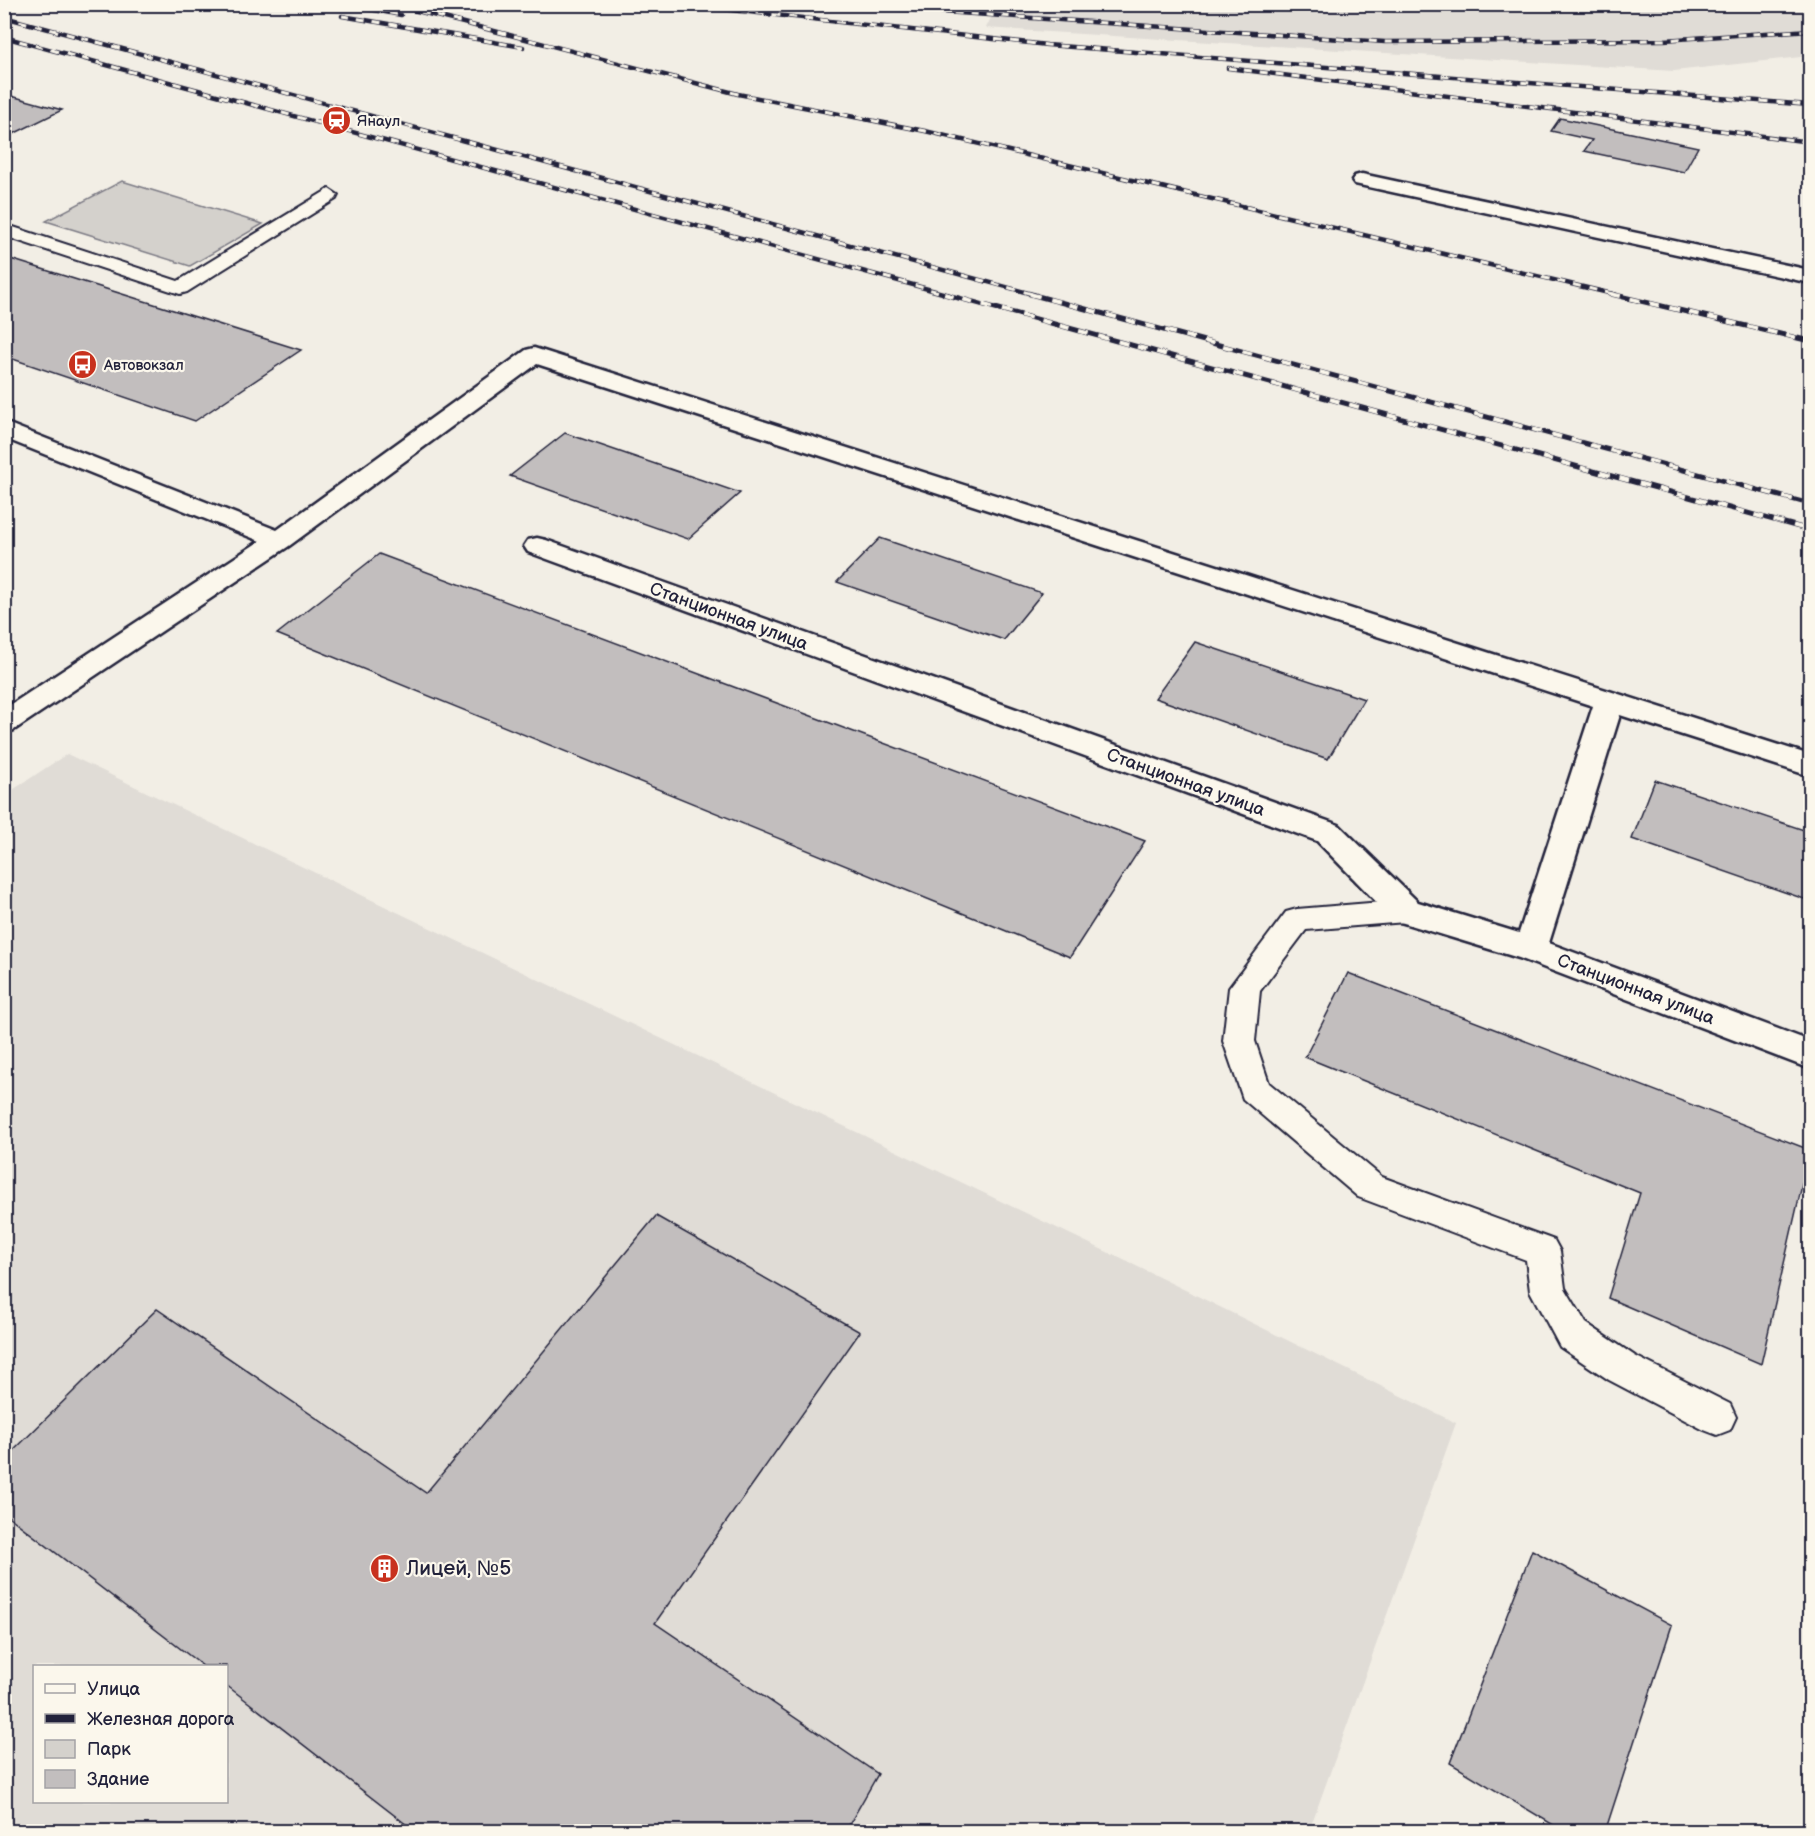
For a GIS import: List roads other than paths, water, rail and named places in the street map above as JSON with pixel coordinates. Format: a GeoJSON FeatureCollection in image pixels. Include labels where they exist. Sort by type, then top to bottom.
{"type":"FeatureCollection","features":[{"type":"Feature","properties":{"kind":"street"},"geometry":{"type":"LineString","coordinates":[[1362,180],[1810,277]]}},
{"type":"Feature","properties":{"kind":"street"},"geometry":{"type":"LineString","coordinates":[[4,723],[280,540],[534,355],[1810,766]]}},
{"type":"Feature","properties":{"kind":"street"},"geometry":{"type":"LineString","coordinates":[[4,429],[280,540]]}},
{"type":"Feature","properties":{"kind":"street","name":"Станционная улица"},"geometry":{"type":"LineString","coordinates":[[537,546],[1328,833],[1406,911],[1530,949],[1810,1055]]}},
{"type":"Feature","properties":{"kind":"street"},"geometry":{"type":"LineString","coordinates":[[1530,949],[1609,702]]}},
{"type":"Feature","properties":{"kind":"lane"},"geometry":{"type":"LineString","coordinates":[[4,230],[180,288],[329,195]]}},
{"type":"Feature","properties":{"kind":"lane"},"geometry":{"type":"LineString","coordinates":[[1406,911],[1297,920],[1245,988],[1239,1041],[1255,1090],[1370,1187],[1542,1251],[1548,1291],[1573,1335],[1622,1368],[1718,1417]]}},
{"type":"Feature","properties":{"kind":"railway"},"geometry":{"type":"LineString","coordinates":[[342,4],[401,15]]}},
{"type":"Feature","properties":{"kind":"railway"},"geometry":{"type":"LineString","coordinates":[[390,4],[738,94],[925,131],[1617,295]]}},
{"type":"Feature","properties":{"kind":"railway"},"geometry":{"type":"LineString","coordinates":[[677,4],[1047,45],[1810,105]]}},
{"type":"Feature","properties":{"kind":"railway"},"geometry":{"type":"LineString","coordinates":[[826,4],[1385,42],[1664,40],[1810,30]]}},
{"type":"Feature","properties":{"kind":"railway"},"geometry":{"type":"LineString","coordinates":[[342,16],[523,47]]}},
{"type":"Feature","properties":{"kind":"railway"},"geometry":{"type":"LineString","coordinates":[[4,17],[1036,295]]}},
{"type":"Feature","properties":{"kind":"railway"},"geometry":{"type":"LineString","coordinates":[[4,37],[950,295]]}},
{"type":"Feature","properties":{"kind":"railway"},"geometry":{"type":"LineString","coordinates":[[1228,68],[1810,142]]}},
{"type":"Feature","properties":{"kind":"railway"},"geometry":{"type":"LineString","coordinates":[[944,294],[1810,530]]}},
{"type":"Feature","properties":{"kind":"railway"},"geometry":{"type":"LineString","coordinates":[[1030,294],[1810,504]]}},
{"type":"Feature","properties":{"kind":"railway"},"geometry":{"type":"LineString","coordinates":[[1611,294],[1810,341]]}},
{"type":"Feature","properties":{"kind":"place","name":"Янаул"},"geometry":{"type":"Point","coordinates":[336,121]}},
{"type":"Feature","properties":{"kind":"place","name":"Автовокзал"},"geometry":{"type":"Point","coordinates":[83,365]}},
{"type":"Feature","properties":{"kind":"place","name":"Лицей, №5"},"geometry":{"type":"Point","coordinates":[385,1568]}}]}
